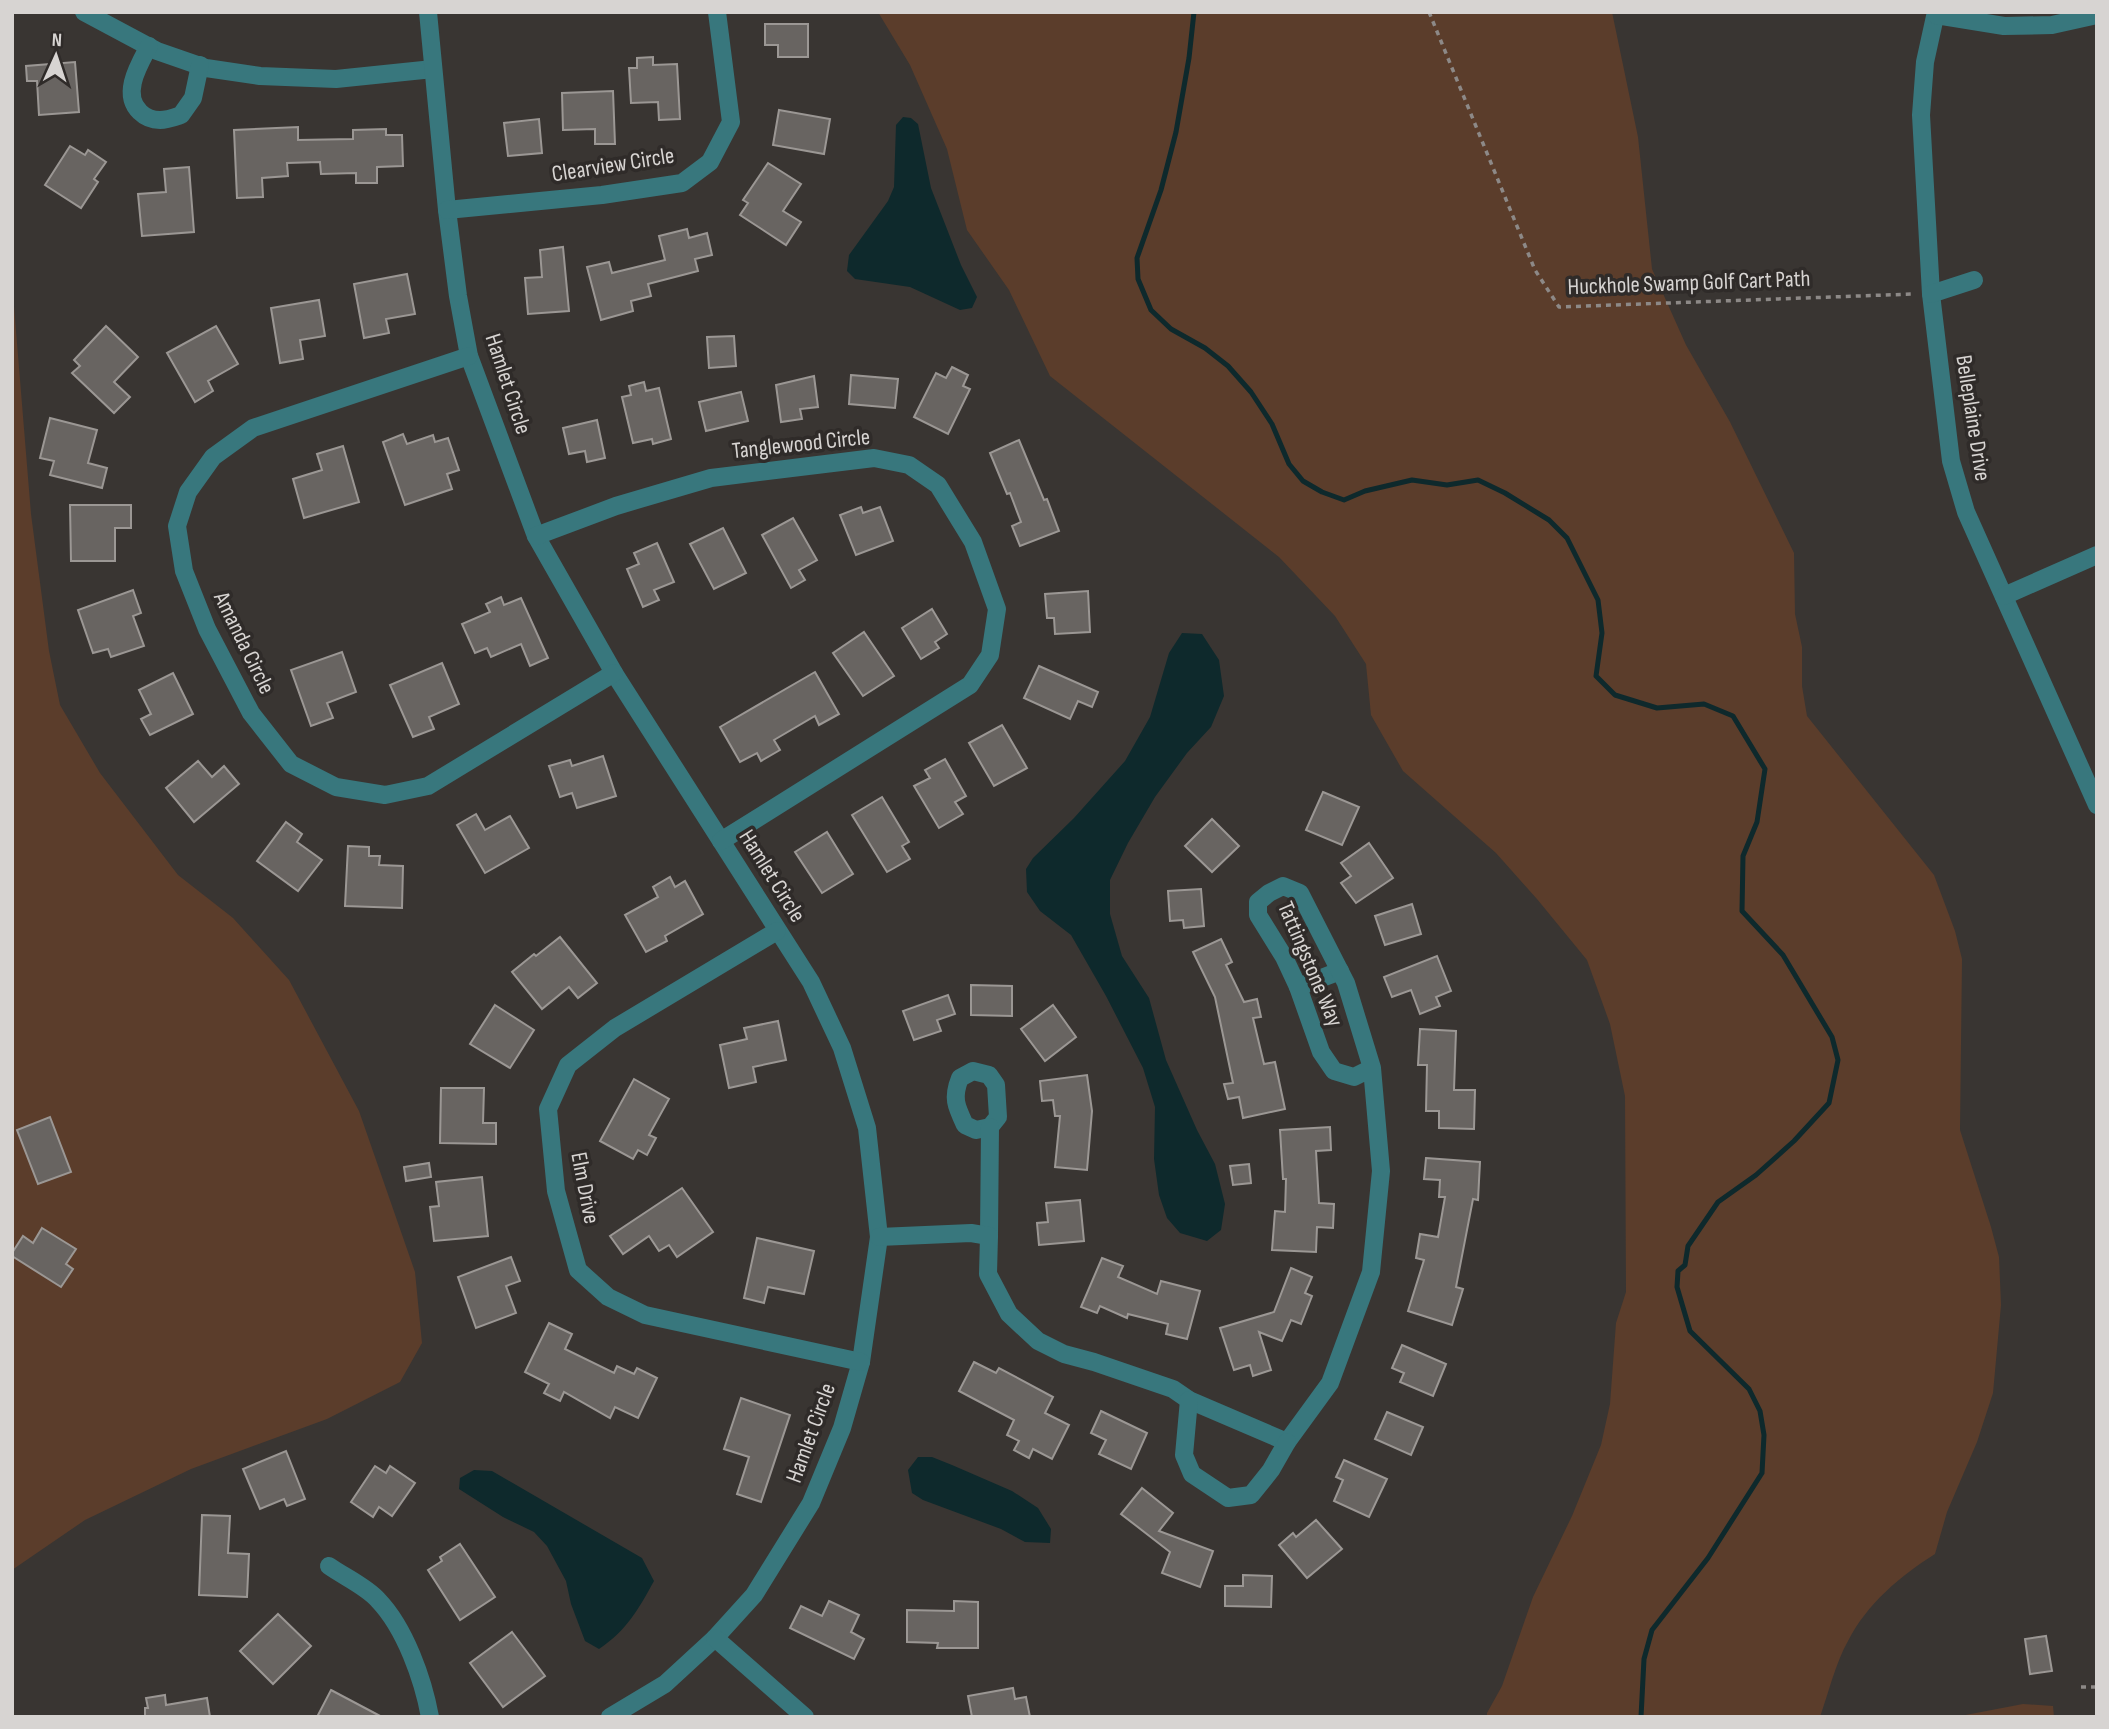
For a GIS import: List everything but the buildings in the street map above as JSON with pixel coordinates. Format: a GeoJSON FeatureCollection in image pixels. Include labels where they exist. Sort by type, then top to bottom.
{"type":"FeatureCollection","features":[{"type":"Feature","properties":{"kind":"street"},"geometry":{"type":"LineString","coordinates":[[84,12],[149,46],[200,65],[260,76],[336,79],[433,69]]}},
{"type":"Feature","properties":{"kind":"street","name":"Hamlet Circle"},"geometry":{"type":"LineString","coordinates":[[428,12],[447,210],[469,356],[536,536],[614,673],[811,982],[842,1048],[867,1128],[879,1237],[861,1363],[842,1428],[811,1503],[754,1595],[715,1638],[665,1684],[610,1717]]}},
{"type":"Feature","properties":{"kind":"street","name":"Clearview Circle"},"geometry":{"type":"LineString","coordinates":[[447,210],[602,195],[682,183],[710,162],[731,122],[717,12]]}},
{"type":"Feature","properties":{"kind":"street"},"geometry":{"type":"LineString","coordinates":[[1936,13],[2004,26],[2052,25],[2097,15]]}},
{"type":"Feature","properties":{"kind":"street","name":"Belleplaine Drive"},"geometry":{"type":"LineString","coordinates":[[1936,13],[1925,62],[1921,116],[1931,294],[1951,461],[1966,512],[2097,805]]}},
{"type":"Feature","properties":{"kind":"street"},"geometry":{"type":"LineString","coordinates":[[149,46],[135,72],[132,90],[134,106],[145,117],[160,120],[181,115],[193,99],[200,65]]}},
{"type":"Feature","properties":{"kind":"street"},"geometry":{"type":"LineString","coordinates":[[1931,294],[1974,280]]}},
{"type":"Feature","properties":{"kind":"street","name":"Amanda Circle"},"geometry":{"type":"LineString","coordinates":[[469,356],[253,428],[213,457],[188,492],[177,526],[184,571],[207,629],[251,713],[291,764],[336,787],[385,795],[428,786],[614,673]]}},
{"type":"Feature","properties":{"kind":"street","name":"Tanglewood Circle"},"geometry":{"type":"LineString","coordinates":[[536,536],[616,506],[711,478],[874,458],[909,465],[938,485],[973,542],[997,609],[989,654],[970,685],[721,841]]}},
{"type":"Feature","properties":{"kind":"street"},"geometry":{"type":"LineString","coordinates":[[2004,596],[2097,555]]}},
{"type":"Feature","properties":{"kind":"street","name":"Tattingstone Way"},"geometry":{"type":"LineString","coordinates":[[1189,1401],[1184,1455],[1192,1474],[1228,1498],[1251,1495],[1330,1383],[1371,1272],[1381,1171],[1372,1068],[1346,983],[1300,892],[1283,886],[1269,892],[1258,902],[1258,915],[1298,986],[1321,1052],[1334,1071],[1354,1077],[1372,1068]]}},
{"type":"Feature","properties":{"kind":"street","name":"Elm Drive"},"geometry":{"type":"LineString","coordinates":[[777,931],[615,1027],[568,1065],[548,1109],[556,1191],[578,1270],[608,1297],[645,1315],[861,1363]]}},
{"type":"Feature","properties":{"kind":"street"},"geometry":{"type":"LineString","coordinates":[[1298,986],[1340,971]]}},
{"type":"Feature","properties":{"kind":"street"},"geometry":{"type":"LineString","coordinates":[[990,1127],[988,1275],[1009,1314],[1038,1341],[1064,1354],[1173,1389],[1189,1401],[1287,1442]]}},
{"type":"Feature","properties":{"kind":"street"},"geometry":{"type":"LineString","coordinates":[[879,1237],[971,1233],[989,1237]]}},
{"type":"Feature","properties":{"kind":"street"},"geometry":{"type":"LineString","coordinates":[[329,1566],[377,1599],[405,1638],[428,1702],[430,1717]]}},
{"type":"Feature","properties":{"kind":"street"},"geometry":{"type":"LineString","coordinates":[[715,1638],[805,1717]]}},
{"type":"Feature","properties":{"kind":"path","name":"Huckhole Swamp Golf Cart Path"},"geometry":{"type":"LineString","coordinates":[[1429,12],[1535,270],[1559,307],[1931,294]]}},
{"type":"Feature","properties":{"kind":"path"},"geometry":{"type":"LineString","coordinates":[[2081,1687],[2097,1687]]}},
{"type":"Feature","properties":{"kind":"shaded area"},"geometry":{"type":"Polygon","coordinates":[[[878,12],[1612,12],[1638,137],[1652,269],[1686,345],[1730,422],[1794,553],[1795,614],[1802,647],[1802,686],[1807,716],[1934,875],[1955,931],[1962,959],[1960,1130],[1999,1257],[2001,1305],[1993,1393],[1977,1442],[1947,1512],[1935,1554],[1886,1592],[1865,1615],[1840,1658],[1820,1717],[1487,1717],[1502,1686],[1533,1597],[1572,1516],[1601,1445],[1610,1404],[1616,1323],[1626,1292],[1625,1096],[1610,1024],[1587,960],[1496,853],[1403,771],[1371,715],[1366,664],[1335,616],[1279,557],[1050,376],[1009,290],[967,230],[947,149],[910,65],[878,12]]]}},
{"type":"Feature","properties":{"kind":"shaded area"},"geometry":{"type":"Polygon","coordinates":[[[12,282],[31,514],[49,651],[60,705],[100,773],[178,875],[233,918],[289,980],[359,1111],[415,1272],[422,1343],[400,1382],[327,1419],[191,1469],[85,1520],[12,1570],[12,282]]]}},
{"type":"Feature","properties":{"kind":"shaded area"},"geometry":{"type":"Polygon","coordinates":[[[2023,1704],[2053,1706],[2054,1717],[1955,1717],[2023,1704]]]}},
{"type":"Feature","properties":{"kind":"water"},"geometry":{"type":"Polygon","coordinates":[[[903,117],[911,118],[918,124],[931,188],[961,265],[977,297],[972,308],[960,310],[910,287],[855,279],[847,271],[849,255],[888,201],[894,187],[896,125],[903,117]]]}},
{"type":"Feature","properties":{"kind":"water"},"geometry":{"type":"Polygon","coordinates":[[[1182,633],[1202,634],[1219,660],[1224,696],[1211,727],[1187,753],[1155,797],[1128,843],[1110,880],[1110,914],[1122,956],[1149,998],[1166,1060],[1215,1164],[1225,1204],[1221,1230],[1207,1241],[1180,1233],[1167,1218],[1159,1195],[1154,1159],[1155,1107],[1143,1068],[1071,935],[1040,911],[1027,892],[1026,869],[1033,858],[1074,818],[1125,761],[1150,717],[1169,653],[1182,633]]]}},
{"type":"Feature","properties":{"kind":"water"},"geometry":{"type":"Polygon","coordinates":[[[918,1457],[932,1457],[1012,1491],[1038,1508],[1051,1529],[1050,1543],[1025,1542],[1001,1529],[923,1500],[912,1493],[908,1470],[918,1457]]]}},
{"type":"Feature","properties":{"kind":"water"},"geometry":{"type":"Polygon","coordinates":[[[474,1470],[492,1471],[642,1558],[654,1581],[631,1619],[609,1642],[599,1649],[585,1641],[571,1604],[566,1581],[547,1546],[534,1532],[503,1517],[459,1489],[460,1478],[474,1470]]]}},
{"type":"Feature","properties":{"kind":"waterway"},"geometry":{"type":"LineString","coordinates":[[1194,12],[1176,132],[1161,190],[1137,258],[1138,279],[1151,310],[1171,329],[1205,348],[1228,366],[1251,392],[1272,424],[1289,464],[1303,481],[1322,492],[1344,500],[1365,491],[1412,480],[1447,485],[1478,480],[1549,520],[1567,538],[1598,600],[1602,633],[1596,676],[1615,695],[1657,708],[1704,704],[1733,716],[1765,769],[1757,822],[1743,856],[1742,911],[1783,955],[1832,1037],[1838,1060],[1829,1103],[1794,1141],[1756,1175],[1718,1202],[1688,1246],[1685,1265],[1678,1271],[1677,1287],[1690,1331],[1749,1389],[1760,1411],[1764,1435],[1762,1473],[1708,1558],[1652,1630],[1644,1659],[1641,1717]]}}]}
